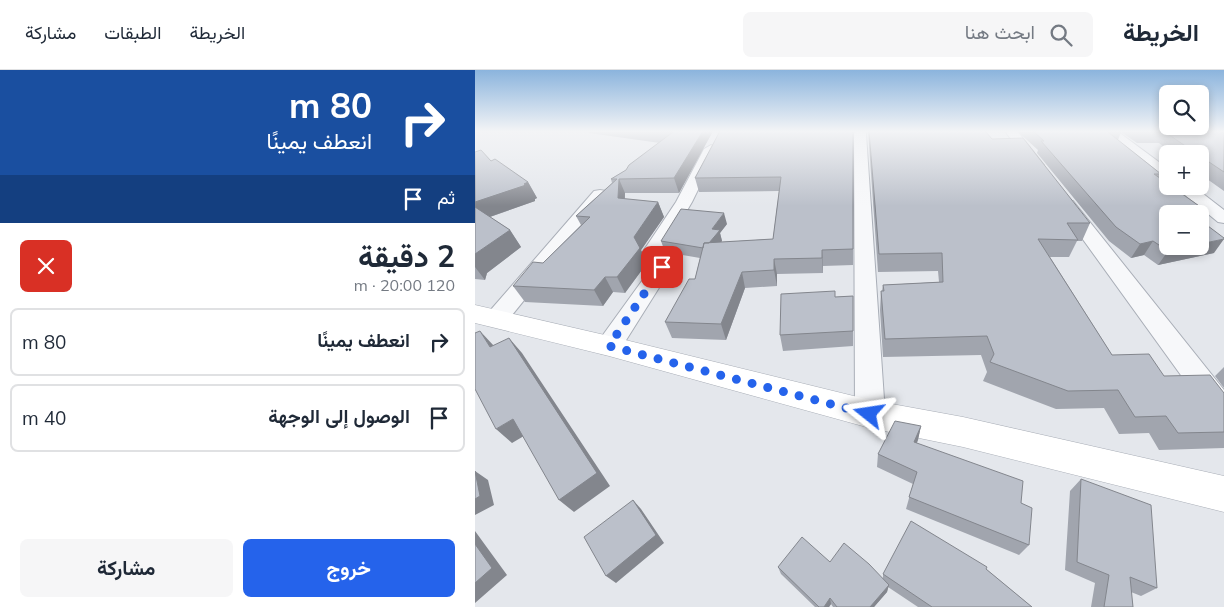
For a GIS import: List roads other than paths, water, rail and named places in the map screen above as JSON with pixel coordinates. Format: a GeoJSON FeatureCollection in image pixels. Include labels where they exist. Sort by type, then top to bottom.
{"type":"FeatureCollection","features":[{"type":"Feature","properties":{"kind":"main road"},"geometry":{"type":"LineString","coordinates":[[486,317],[609,346],[869,414],[963,432],[1224,494]]}},
{"type":"Feature","properties":{"kind":"street"},"geometry":{"type":"LineString","coordinates":[[609,346],[662,267],[652,253],[684,202],[708,156]]}},
{"type":"Feature","properties":{"kind":"street"},"geometry":{"type":"LineString","coordinates":[[861,156],[869,414]]}},
{"type":"Feature","properties":{"kind":"street"},"geometry":{"type":"LineString","coordinates":[[1030,156],[1224,412]]}},
{"type":"Feature","properties":{"kind":"street"},"geometry":{"type":"LineString","coordinates":[[1142,156],[1159,169]]}},
{"type":"Feature","properties":{"kind":"street"},"geometry":{"type":"LineString","coordinates":[[486,317],[600,194],[617,184]]}},
{"type":"Feature","properties":{"kind":"street"},"geometry":{"type":"LineString","coordinates":[[1194,195],[1224,218]]}}]}
